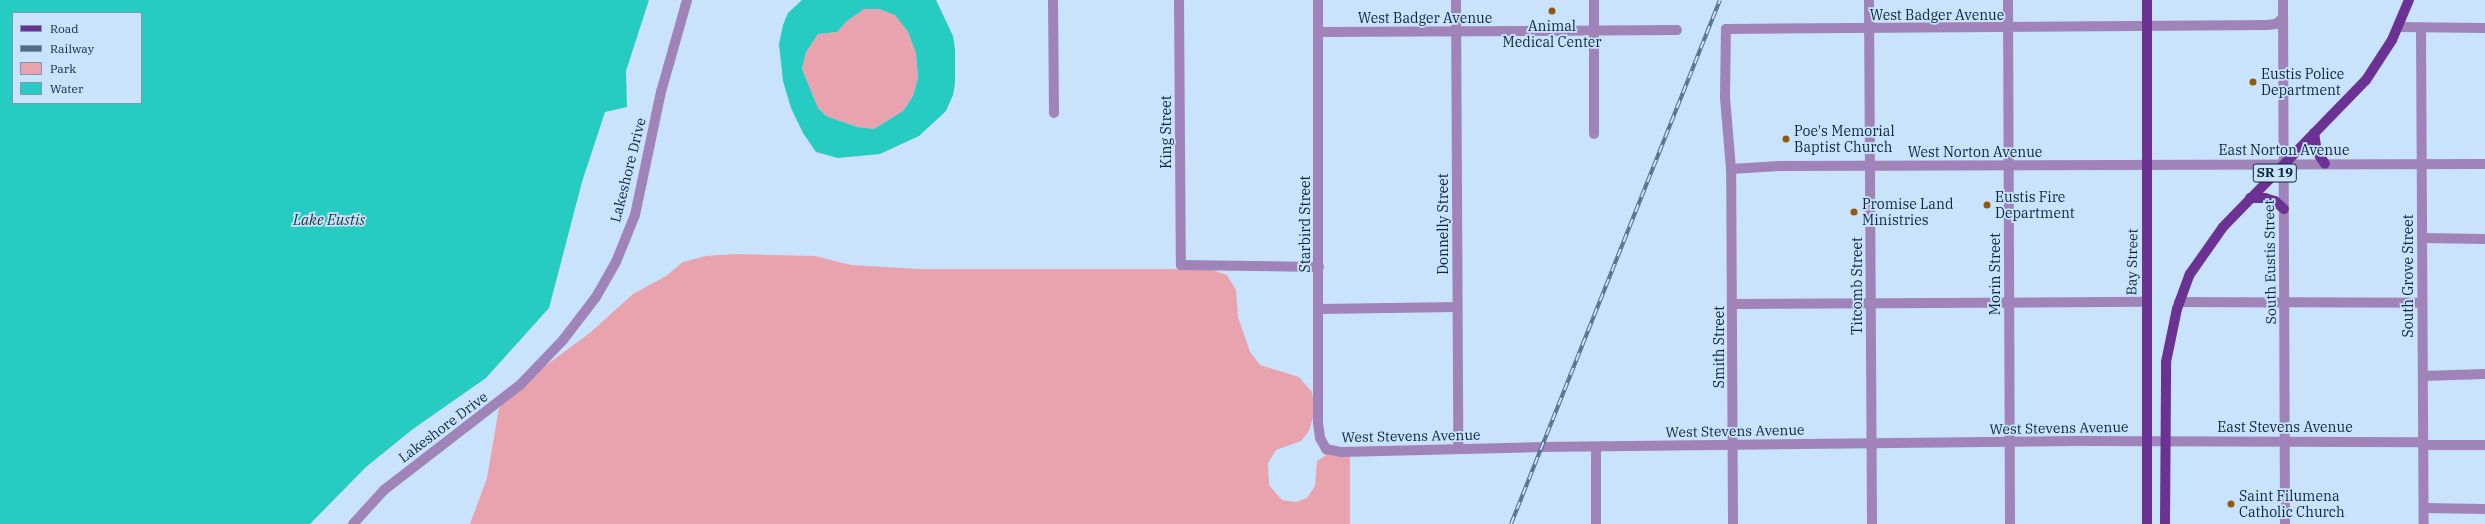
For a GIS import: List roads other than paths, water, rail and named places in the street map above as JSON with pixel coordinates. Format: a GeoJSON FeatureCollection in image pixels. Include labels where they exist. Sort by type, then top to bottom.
{"type":"FeatureCollection","features":[{"type":"Feature","properties":{"kind":"main road","name":"Bay Street"},"geometry":{"type":"LineString","coordinates":[[2147,0],[2147,524]]}},
{"type":"Feature","properties":{"kind":"main road","name":"SR 19"},"geometry":{"type":"LineString","coordinates":[[2165,524],[2164,384],[2171,330],[2179,302],[2190,274],[2209,244],[2250,198],[2366,80],[2398,27],[2409,0]]}},
{"type":"Feature","properties":{"kind":"main road"},"geometry":{"type":"LineString","coordinates":[[2314,133],[2317,152],[2325,164]]}},
{"type":"Feature","properties":{"kind":"main road"},"geometry":{"type":"LineString","coordinates":[[2250,198],[2267,198],[2284,209]]}},
{"type":"Feature","properties":{"kind":"street","name":"Lakeshore Drive"},"geometry":{"type":"LineString","coordinates":[[353,524],[384,490],[521,384],[563,340],[596,297],[616,262],[635,215],[661,92],[687,0]]}},
{"type":"Feature","properties":{"kind":"street"},"geometry":{"type":"LineString","coordinates":[[1052,0],[1054,113]]}},
{"type":"Feature","properties":{"kind":"street","name":"King Street"},"geometry":{"type":"LineString","coordinates":[[1179,0],[1181,265],[1319,267]]}},
{"type":"Feature","properties":{"kind":"street","name":"Starbird Street"},"geometry":{"type":"LineString","coordinates":[[1318,0],[1318,423],[1320,438],[1324,447]]}},
{"type":"Feature","properties":{"kind":"street","name":"Donnelly Street"},"geometry":{"type":"LineString","coordinates":[[1456,0],[1458,449]]}},
{"type":"Feature","properties":{"kind":"street"},"geometry":{"type":"LineString","coordinates":[[1594,0],[1594,134]]}},
{"type":"Feature","properties":{"kind":"street","name":"Titcomb Street"},"geometry":{"type":"LineString","coordinates":[[1869,0],[1872,304],[1872,524]]}},
{"type":"Feature","properties":{"kind":"street","name":"Morin Street"},"geometry":{"type":"LineString","coordinates":[[2008,0],[2010,524]]}},
{"type":"Feature","properties":{"kind":"street","name":"South Eustis Street"},"geometry":{"type":"LineString","coordinates":[[2282,0],[2286,441],[2285,524]]}},
{"type":"Feature","properties":{"kind":"street","name":"West Badger Avenue"},"geometry":{"type":"LineString","coordinates":[[1726,29],[2008,29],[2267,25],[2276,24],[2283,18]]}},
{"type":"Feature","properties":{"kind":"street"},"geometry":{"type":"LineString","coordinates":[[2398,27],[2485,28]]}},
{"type":"Feature","properties":{"kind":"street","name":"South Grove Street"},"geometry":{"type":"LineString","coordinates":[[2421,28],[2424,524]]}},
{"type":"Feature","properties":{"kind":"street","name":"Smith Street"},"geometry":{"type":"LineString","coordinates":[[1726,29],[1725,97],[1731,170],[1733,304],[1733,524]]}},
{"type":"Feature","properties":{"kind":"street","name":"West Badger Avenue"},"geometry":{"type":"LineString","coordinates":[[1318,32],[1677,30]]}},
{"type":"Feature","properties":{"kind":"street","name":"East Norton Avenue"},"geometry":{"type":"LineString","coordinates":[[2147,165],[2485,164]]}},
{"type":"Feature","properties":{"kind":"street","name":"West Norton Avenue"},"geometry":{"type":"LineString","coordinates":[[1731,170],[1779,166],[2008,167],[2147,165]]}},
{"type":"Feature","properties":{"kind":"street"},"geometry":{"type":"LineString","coordinates":[[2422,238],[2485,239]]}},
{"type":"Feature","properties":{"kind":"street"},"geometry":{"type":"LineString","coordinates":[[1733,304],[2009,304],[2146,302]]}},
{"type":"Feature","properties":{"kind":"street"},"geometry":{"type":"LineString","coordinates":[[2179,302],[2422,303]]}},
{"type":"Feature","properties":{"kind":"street"},"geometry":{"type":"LineString","coordinates":[[1319,309],[1457,307]]}},
{"type":"Feature","properties":{"kind":"street"},"geometry":{"type":"LineString","coordinates":[[2423,376],[2485,374]]}},
{"type":"Feature","properties":{"kind":"street","name":"East Stevens Avenue"},"geometry":{"type":"LineString","coordinates":[[2147,440],[2485,445]]}},
{"type":"Feature","properties":{"kind":"street","name":"West Stevens Avenue"},"geometry":{"type":"LineString","coordinates":[[1324,447],[1341,452],[1458,449],[2147,440]]}},
{"type":"Feature","properties":{"kind":"street"},"geometry":{"type":"LineString","coordinates":[[1596,448],[1596,524]]}},
{"type":"Feature","properties":{"kind":"street"},"geometry":{"type":"LineString","coordinates":[[2424,508],[2485,508]]}},
{"type":"Feature","properties":{"kind":"water","name":"Lake Eustis"},"geometry":{"type":"Polygon","coordinates":[[[0,0],[649,0],[626,71],[627,107],[605,112],[582,182],[549,308],[486,378],[413,429],[366,467],[310,524],[0,524],[0,0]]]}},
{"type":"Feature","properties":{"kind":"water"},"geometry":{"type":"Polygon","coordinates":[[[802,0],[936,0],[953,36],[955,49],[955,84],[953,95],[946,111],[919,136],[880,154],[838,158],[816,152],[803,133],[791,108],[783,81],[779,44],[783,25],[788,13],[802,0]],[[864,9],[847,21],[837,32],[818,34],[806,52],[802,69],[818,108],[826,116],[857,127],[874,129],[903,111],[913,96],[918,78],[916,53],[908,32],[895,15],[879,9],[864,9]]]}},
{"type":"Feature","properties":{"kind":"railway"},"geometry":{"type":"LineString","coordinates":[[1511,524],[1720,0]]}},
{"type":"Feature","properties":{"kind":"place","name":"Animal Medical Center"},"geometry":{"type":"Point","coordinates":[1552,11]}},
{"type":"Feature","properties":{"kind":"place","name":"Eustis Police Department"},"geometry":{"type":"Point","coordinates":[2253,82]}},
{"type":"Feature","properties":{"kind":"place","name":"Poe's Memorial Baptist Church"},"geometry":{"type":"Point","coordinates":[1786,139]}},
{"type":"Feature","properties":{"kind":"place","name":"Eustis Fire Department"},"geometry":{"type":"Point","coordinates":[1987,205]}},
{"type":"Feature","properties":{"kind":"place","name":"Promise Land Ministries"},"geometry":{"type":"Point","coordinates":[1854,212]}},
{"type":"Feature","properties":{"kind":"place","name":"Saint Filumena Catholic Church"},"geometry":{"type":"Point","coordinates":[2231,504]}}]}
